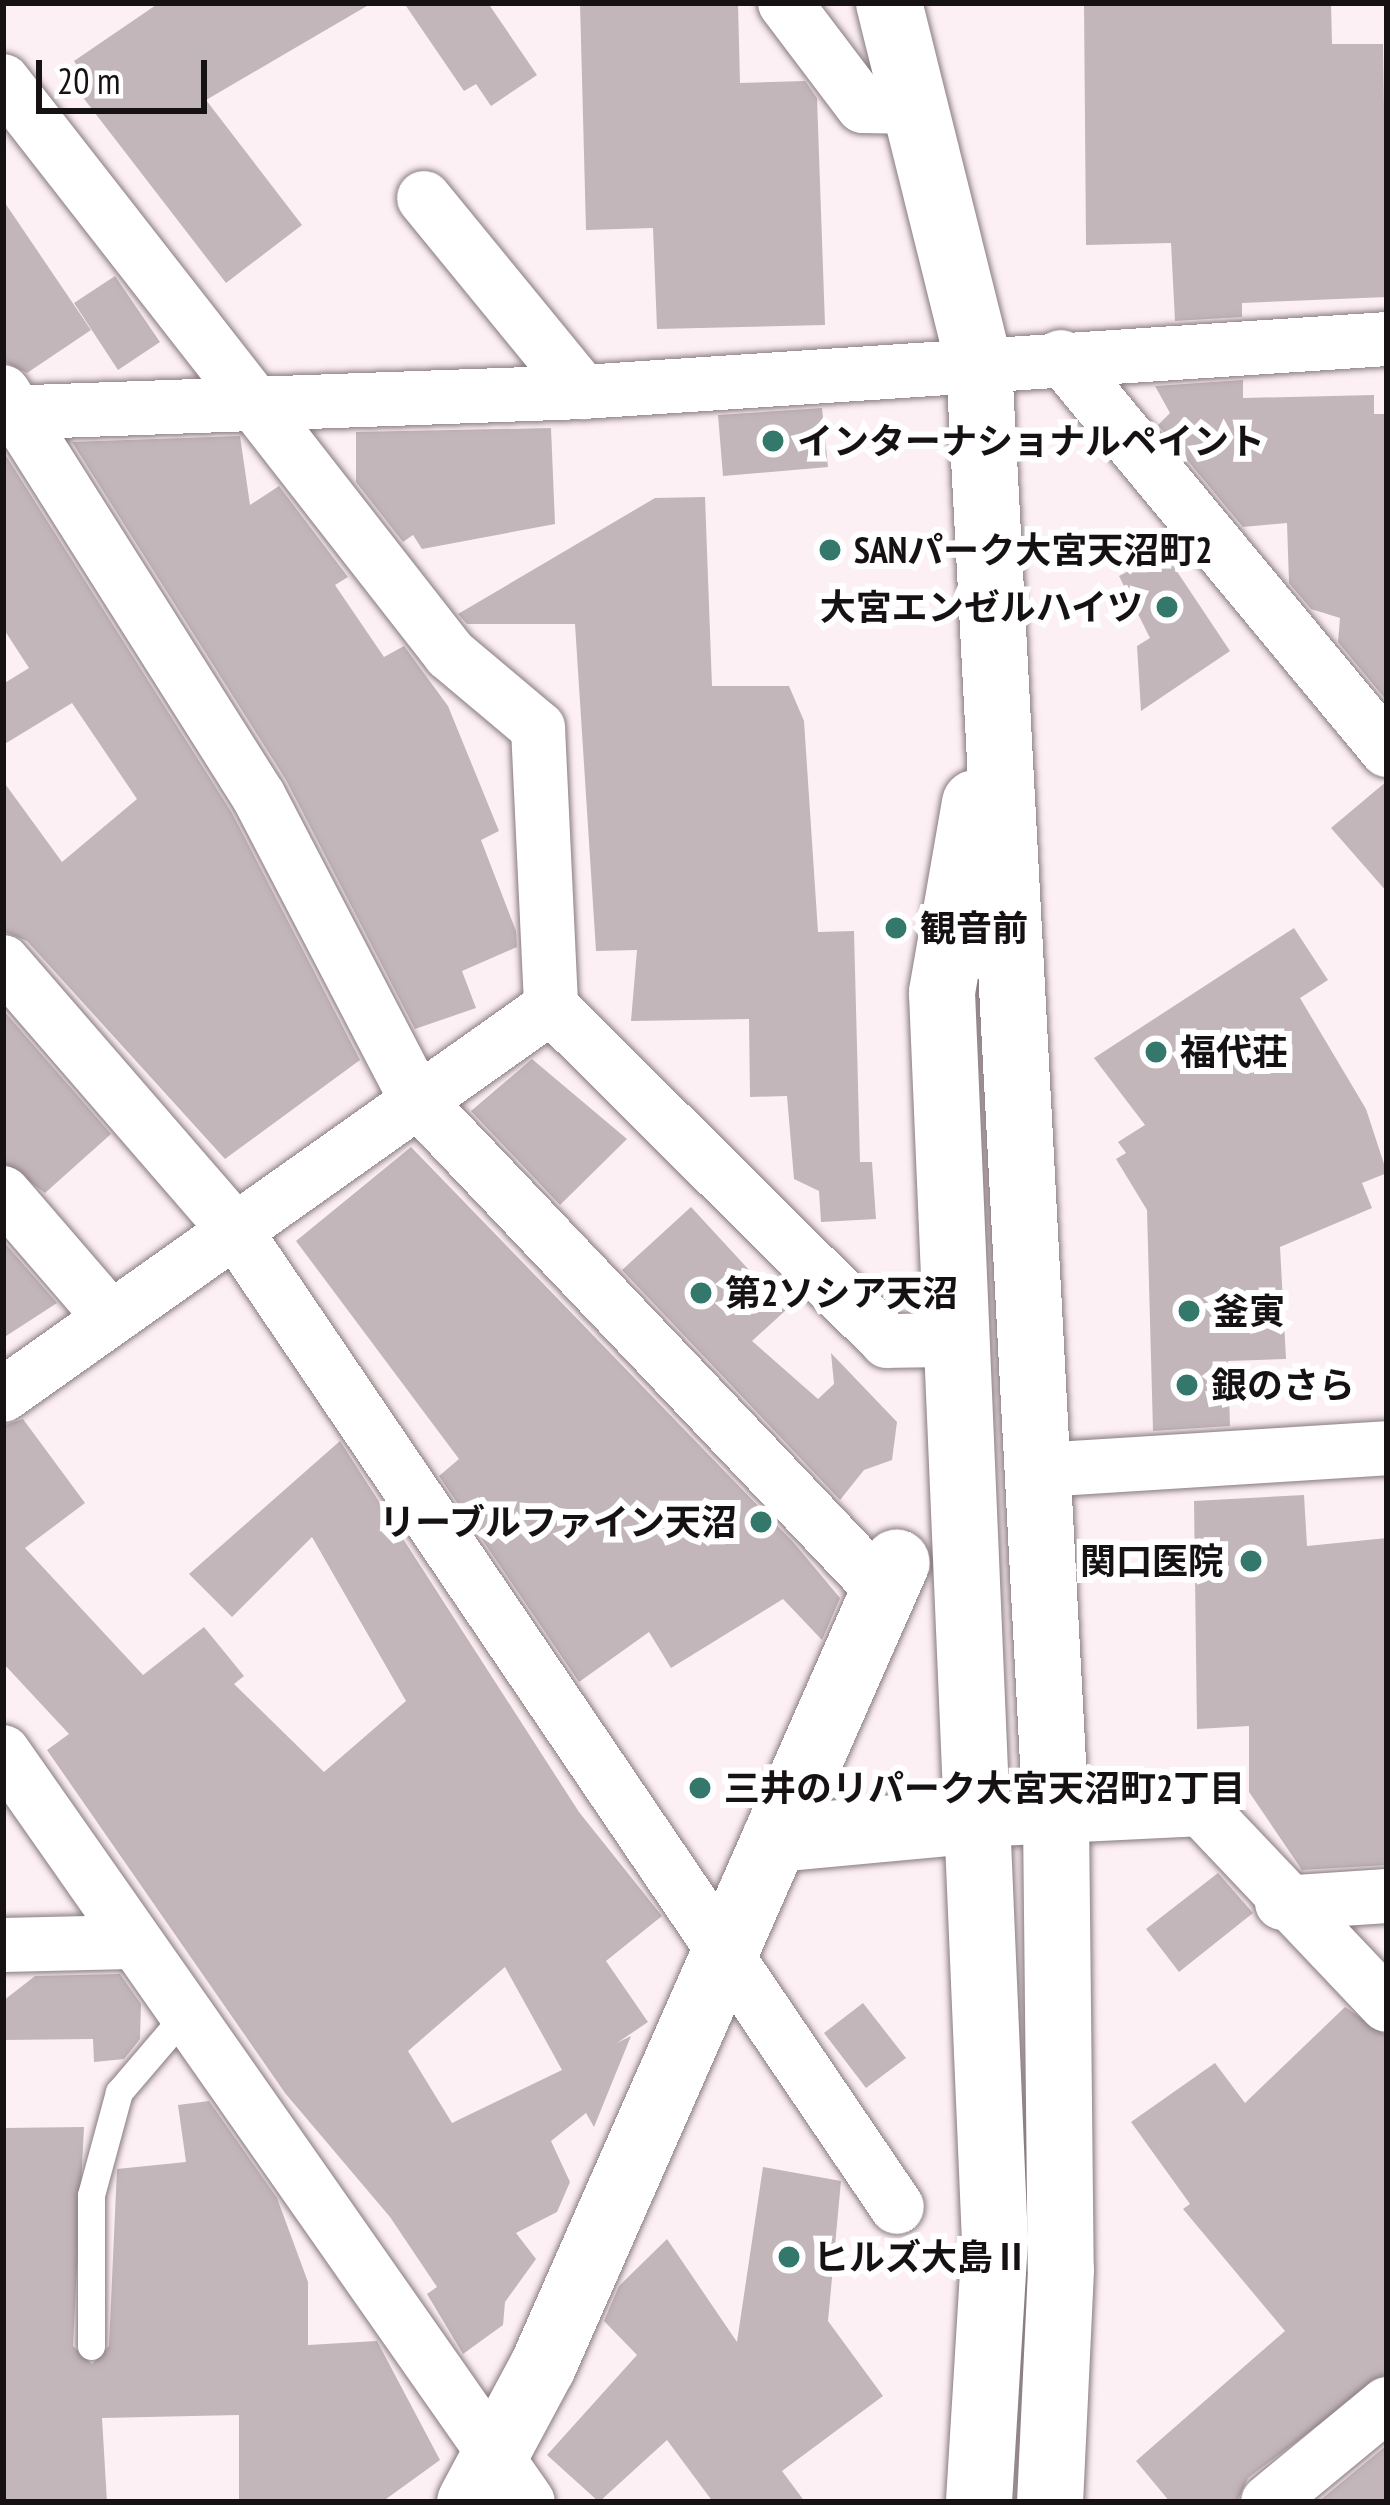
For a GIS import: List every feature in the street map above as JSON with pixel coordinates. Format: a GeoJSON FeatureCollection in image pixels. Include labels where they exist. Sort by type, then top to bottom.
{"type":"FeatureCollection","features":[{"type":"Feature","properties":{"kind":"street"},"geometry":{"type":"LineString","coordinates":[[785,3],[863,106],[914,107]]}},
{"type":"Feature","properties":{"kind":"street"},"geometry":{"type":"LineString","coordinates":[[889,3],[979,364],[1056,1817],[1060,2270],[1050,2502]]}},
{"type":"Feature","properties":{"kind":"street"},"geometry":{"type":"LineString","coordinates":[[3,81],[450,654],[538,728],[550,1006],[887,1342],[959,1340]]}},
{"type":"Feature","properties":{"kind":"street"},"geometry":{"type":"LineString","coordinates":[[424,198],[583,392]]}},
{"type":"Feature","properties":{"kind":"street"},"geometry":{"type":"LineString","coordinates":[[8,406],[262,409],[1387,339]]}},
{"type":"Feature","properties":{"kind":"street"},"geometry":{"type":"LineString","coordinates":[[1061,357],[1387,750]]}},
{"type":"Feature","properties":{"kind":"street"},"geometry":{"type":"LineString","coordinates":[[8,406],[259,797],[416,1099],[891,1577],[725,1951],[499,2487]]}},
{"type":"Feature","properties":{"kind":"street"},"geometry":{"type":"LineString","coordinates":[[979,2502],[995,2240],[942,993],[994,693]]}},
{"type":"Feature","properties":{"kind":"street"},"geometry":{"type":"LineString","coordinates":[[3,962],[232,1226],[897,2207]]}},
{"type":"Feature","properties":{"kind":"street"},"geometry":{"type":"LineString","coordinates":[[3,1395],[232,1226],[550,1006]]}},
{"type":"Feature","properties":{"kind":"street"},"geometry":{"type":"LineString","coordinates":[[3,1193],[110,1317]]}},
{"type":"Feature","properties":{"kind":"street"},"geometry":{"type":"LineString","coordinates":[[1040,1470],[1387,1448]]}},
{"type":"Feature","properties":{"kind":"street"},"geometry":{"type":"LineString","coordinates":[[3,1752],[499,2487]]}},
{"type":"Feature","properties":{"kind":"street"},"geometry":{"type":"LineString","coordinates":[[775,1839],[978,1820],[1201,1809],[1282,1903],[1387,2005]]}},
{"type":"Feature","properties":{"kind":"street"},"geometry":{"type":"LineString","coordinates":[[1282,1903],[1387,1896]]}},
{"type":"Feature","properties":{"kind":"street"},"geometry":{"type":"LineString","coordinates":[[3,1945],[131,1942]]}},
{"type":"Feature","properties":{"kind":"street"},"geometry":{"type":"LineString","coordinates":[[1268,2502],[1387,2404]]}},
{"type":"Feature","properties":{"kind":"lane"},"geometry":{"type":"LineString","coordinates":[[91,2346],[91,2195],[119,2092],[183,2017]]}},
{"type":"Feature","properties":{"kind":"building"},"geometry":{"type":"Polygon","coordinates":[[[159,3],[372,3],[206,100],[302,225],[226,283],[78,91],[89,83],[74,61],[159,3]]]}},
{"type":"Feature","properties":{"kind":"building"},"geometry":{"type":"Polygon","coordinates":[[[404,3],[488,3],[537,75],[491,106],[476,84],[464,91],[404,3]]]}},
{"type":"Feature","properties":{"kind":"building"},"geometry":{"type":"Polygon","coordinates":[[[580,3],[738,3],[740,83],[805,81],[817,98],[825,325],[657,329],[653,228],[586,230],[580,3]]]}},
{"type":"Feature","properties":{"kind":"building"},"geometry":{"type":"Polygon","coordinates":[[[1084,3],[1331,3],[1332,44],[1383,44],[1387,297],[1242,303],[1242,317],[1175,321],[1171,243],[1086,245],[1084,3]]]}},
{"type":"Feature","properties":{"kind":"building"},"geometry":{"type":"Polygon","coordinates":[[[3,200],[91,330],[27,373],[3,361],[3,200]]]}},
{"type":"Feature","properties":{"kind":"building"},"geometry":{"type":"Polygon","coordinates":[[[115,276],[160,342],[118,370],[74,303],[115,276]]]}},
{"type":"Feature","properties":{"kind":"building"},"geometry":{"type":"Polygon","coordinates":[[[1243,380],[1243,398],[1374,395],[1374,414],[1387,414],[1387,701],[1338,642],[1340,618],[1311,609],[1289,583],[1287,523],[1243,527],[1158,425],[1170,413],[1155,386],[1243,380]]]}},
{"type":"Feature","properties":{"kind":"building","name":"インターナショナルペイント"},"geometry":{"type":"Polygon","coordinates":[[[822,408],[828,467],[723,476],[718,415],[822,408]]]}},
{"type":"Feature","properties":{"kind":"building"},"geometry":{"type":"Polygon","coordinates":[[[551,428],[555,524],[422,549],[413,535],[403,542],[356,482],[356,432],[551,428]]]}},
{"type":"Feature","properties":{"kind":"building"},"geometry":{"type":"Polygon","coordinates":[[[240,436],[250,505],[279,486],[348,577],[335,585],[384,657],[404,646],[448,706],[499,831],[481,840],[516,931],[517,947],[462,971],[476,1008],[415,1029],[286,780],[72,442],[240,436]]]}},
{"type":"Feature","properties":{"kind":"building"},"geometry":{"type":"Polygon","coordinates":[[[3,451],[232,813],[360,1060],[225,1159],[27,941],[3,931],[3,781],[62,862],[137,799],[72,703],[3,745],[3,684],[29,668],[3,628],[3,451]]]}},
{"type":"Feature","properties":{"kind":"building"},"geometry":{"type":"Polygon","coordinates":[[[705,497],[712,686],[789,686],[804,721],[818,932],[854,931],[860,1162],[872,1162],[876,1219],[821,1222],[819,1191],[794,1179],[787,1096],[750,1097],[749,1019],[631,1021],[637,950],[596,951],[575,624],[467,624],[458,614],[655,498],[705,497]]]}},
{"type":"Feature","properties":{"kind":"building","name":"大宮エンゼルハイツ"},"geometry":{"type":"Polygon","coordinates":[[[1164,552],[1230,651],[1141,711],[1137,646],[1150,638],[1119,576],[1164,552]]]}},
{"type":"Feature","properties":{"kind":"building"},"geometry":{"type":"Polygon","coordinates":[[[1387,781],[1387,892],[1331,828],[1387,781]]]}},
{"type":"Feature","properties":{"kind":"building"},"geometry":{"type":"Polygon","coordinates":[[[1294,928],[1328,980],[1300,998],[1366,1109],[1387,1173],[1362,1183],[1372,1208],[1280,1247],[1286,1359],[1228,1361],[1230,1426],[1153,1431],[1147,1210],[1116,1159],[1126,1153],[1118,1142],[1145,1125],[1094,1058],[1294,928]]]}},
{"type":"Feature","properties":{"kind":"building"},"geometry":{"type":"Polygon","coordinates":[[[3,1010],[111,1134],[45,1193],[3,1162],[3,1010]]]}},
{"type":"Feature","properties":{"kind":"building"},"geometry":{"type":"Polygon","coordinates":[[[532,1059],[627,1139],[560,1205],[471,1111],[532,1059]]]}},
{"type":"Feature","properties":{"kind":"building"},"geometry":{"type":"Polygon","coordinates":[[[411,1147],[794,1543],[840,1598],[822,1640],[783,1599],[671,1668],[649,1632],[579,1682],[439,1476],[459,1459],[296,1241],[411,1147]]]}},
{"type":"Feature","properties":{"kind":"building"},"geometry":{"type":"Polygon","coordinates":[[[691,1207],[786,1310],[752,1341],[818,1399],[834,1384],[831,1353],[897,1422],[892,1460],[864,1470],[840,1500],[622,1270],[691,1207]]]}},
{"type":"Feature","properties":{"kind":"building"},"geometry":{"type":"Polygon","coordinates":[[[3,1241],[57,1303],[3,1338],[3,1241]]]}},
{"type":"Feature","properties":{"kind":"building"},"geometry":{"type":"Polygon","coordinates":[[[23,1419],[85,1503],[25,1548],[143,1675],[204,1627],[244,1676],[234,1684],[324,1772],[406,1701],[312,1537],[232,1617],[189,1574],[340,1441],[579,1812],[662,1916],[606,1961],[648,2022],[617,2043],[631,2036],[594,2127],[586,2113],[551,2141],[570,2182],[557,2212],[516,2233],[536,2259],[505,2302],[503,2325],[463,2354],[427,2294],[437,2287],[390,2217],[285,2093],[47,1750],[69,1734],[3,1663],[3,1426],[23,1419]],[[505,1967],[408,2051],[452,2123],[562,2070],[505,1967]]]}},
{"type":"Feature","properties":{"kind":"building"},"geometry":{"type":"Polygon","coordinates":[[[1304,1495],[1307,1546],[1387,1538],[1387,1865],[1302,1870],[1249,1792],[1249,1726],[1197,1729],[1194,1501],[1304,1495]]]}},
{"type":"Feature","properties":{"kind":"building"},"geometry":{"type":"Polygon","coordinates":[[[1218,1873],[1253,1913],[1179,1972],[1146,1929],[1218,1873]]]}},
{"type":"Feature","properties":{"kind":"building"},"geometry":{"type":"Polygon","coordinates":[[[120,1974],[141,2004],[140,2039],[124,2059],[94,2062],[93,2039],[3,2040],[3,2001],[35,1976],[120,1974]]]}},
{"type":"Feature","properties":{"kind":"building"},"geometry":{"type":"Polygon","coordinates":[[[863,2003],[906,2058],[866,2088],[824,2033],[863,2003]]]}},
{"type":"Feature","properties":{"kind":"building"},"geometry":{"type":"Polygon","coordinates":[[[1345,2007],[1387,2036],[1387,2373],[1248,2478],[1237,2502],[1170,2502],[1136,2461],[1285,2331],[1183,2209],[1190,2204],[1131,2122],[1215,2063],[1245,2103],[1345,2007]]]}},
{"type":"Feature","properties":{"kind":"building"},"geometry":{"type":"Polygon","coordinates":[[[209,2101],[277,2198],[308,2282],[308,2345],[377,2341],[440,2460],[386,2499],[239,2501],[239,2415],[102,2418],[107,2502],[3,2502],[3,2128],[84,2127],[73,2346],[92,2364],[109,2346],[117,2169],[186,2162],[178,2105],[209,2101]]]}},
{"type":"Feature","properties":{"kind":"building"},"geometry":{"type":"Polygon","coordinates":[[[763,2167],[841,2181],[828,2321],[883,2396],[782,2471],[805,2502],[713,2502],[667,2440],[599,2502],[547,2455],[637,2355],[604,2321],[619,2286],[667,2239],[737,2342],[763,2167]]]}},
{"type":"Feature","properties":{"kind":"building"},"geometry":{"type":"Polygon","coordinates":[[[1387,2445],[1387,2502],[1318,2502],[1387,2445]]]}},
{"type":"Feature","properties":{"kind":"place","name":"インターナショナルペイント"},"geometry":{"type":"Point","coordinates":[773,441]}},
{"type":"Feature","properties":{"kind":"place","name":"SANパーク大宮天沼町2"},"geometry":{"type":"Point","coordinates":[830,550]}},
{"type":"Feature","properties":{"kind":"place","name":"大宮エンゼルハイツ"},"geometry":{"type":"Point","coordinates":[1167,607]}},
{"type":"Feature","properties":{"kind":"place","name":"観音前"},"geometry":{"type":"Point","coordinates":[896,928]}},
{"type":"Feature","properties":{"kind":"place","name":"福代荘"},"geometry":{"type":"Point","coordinates":[1156,1052]}},
{"type":"Feature","properties":{"kind":"place","name":"第2ソシア天沼"},"geometry":{"type":"Point","coordinates":[701,1293]}},
{"type":"Feature","properties":{"kind":"place","name":"釜寅"},"geometry":{"type":"Point","coordinates":[1189,1311]}},
{"type":"Feature","properties":{"kind":"place","name":"銀のさら"},"geometry":{"type":"Point","coordinates":[1187,1385]}},
{"type":"Feature","properties":{"kind":"place","name":"リーブルファイン天沼"},"geometry":{"type":"Point","coordinates":[761,1522]}},
{"type":"Feature","properties":{"kind":"place","name":"関口医院"},"geometry":{"type":"Point","coordinates":[1251,1561]}},
{"type":"Feature","properties":{"kind":"place","name":"三井のリパーク大宮天沼町2丁目"},"geometry":{"type":"Point","coordinates":[700,1788]}},
{"type":"Feature","properties":{"kind":"place","name":"ヒルズ大島Ⅱ"},"geometry":{"type":"Point","coordinates":[789,2257]}}]}
